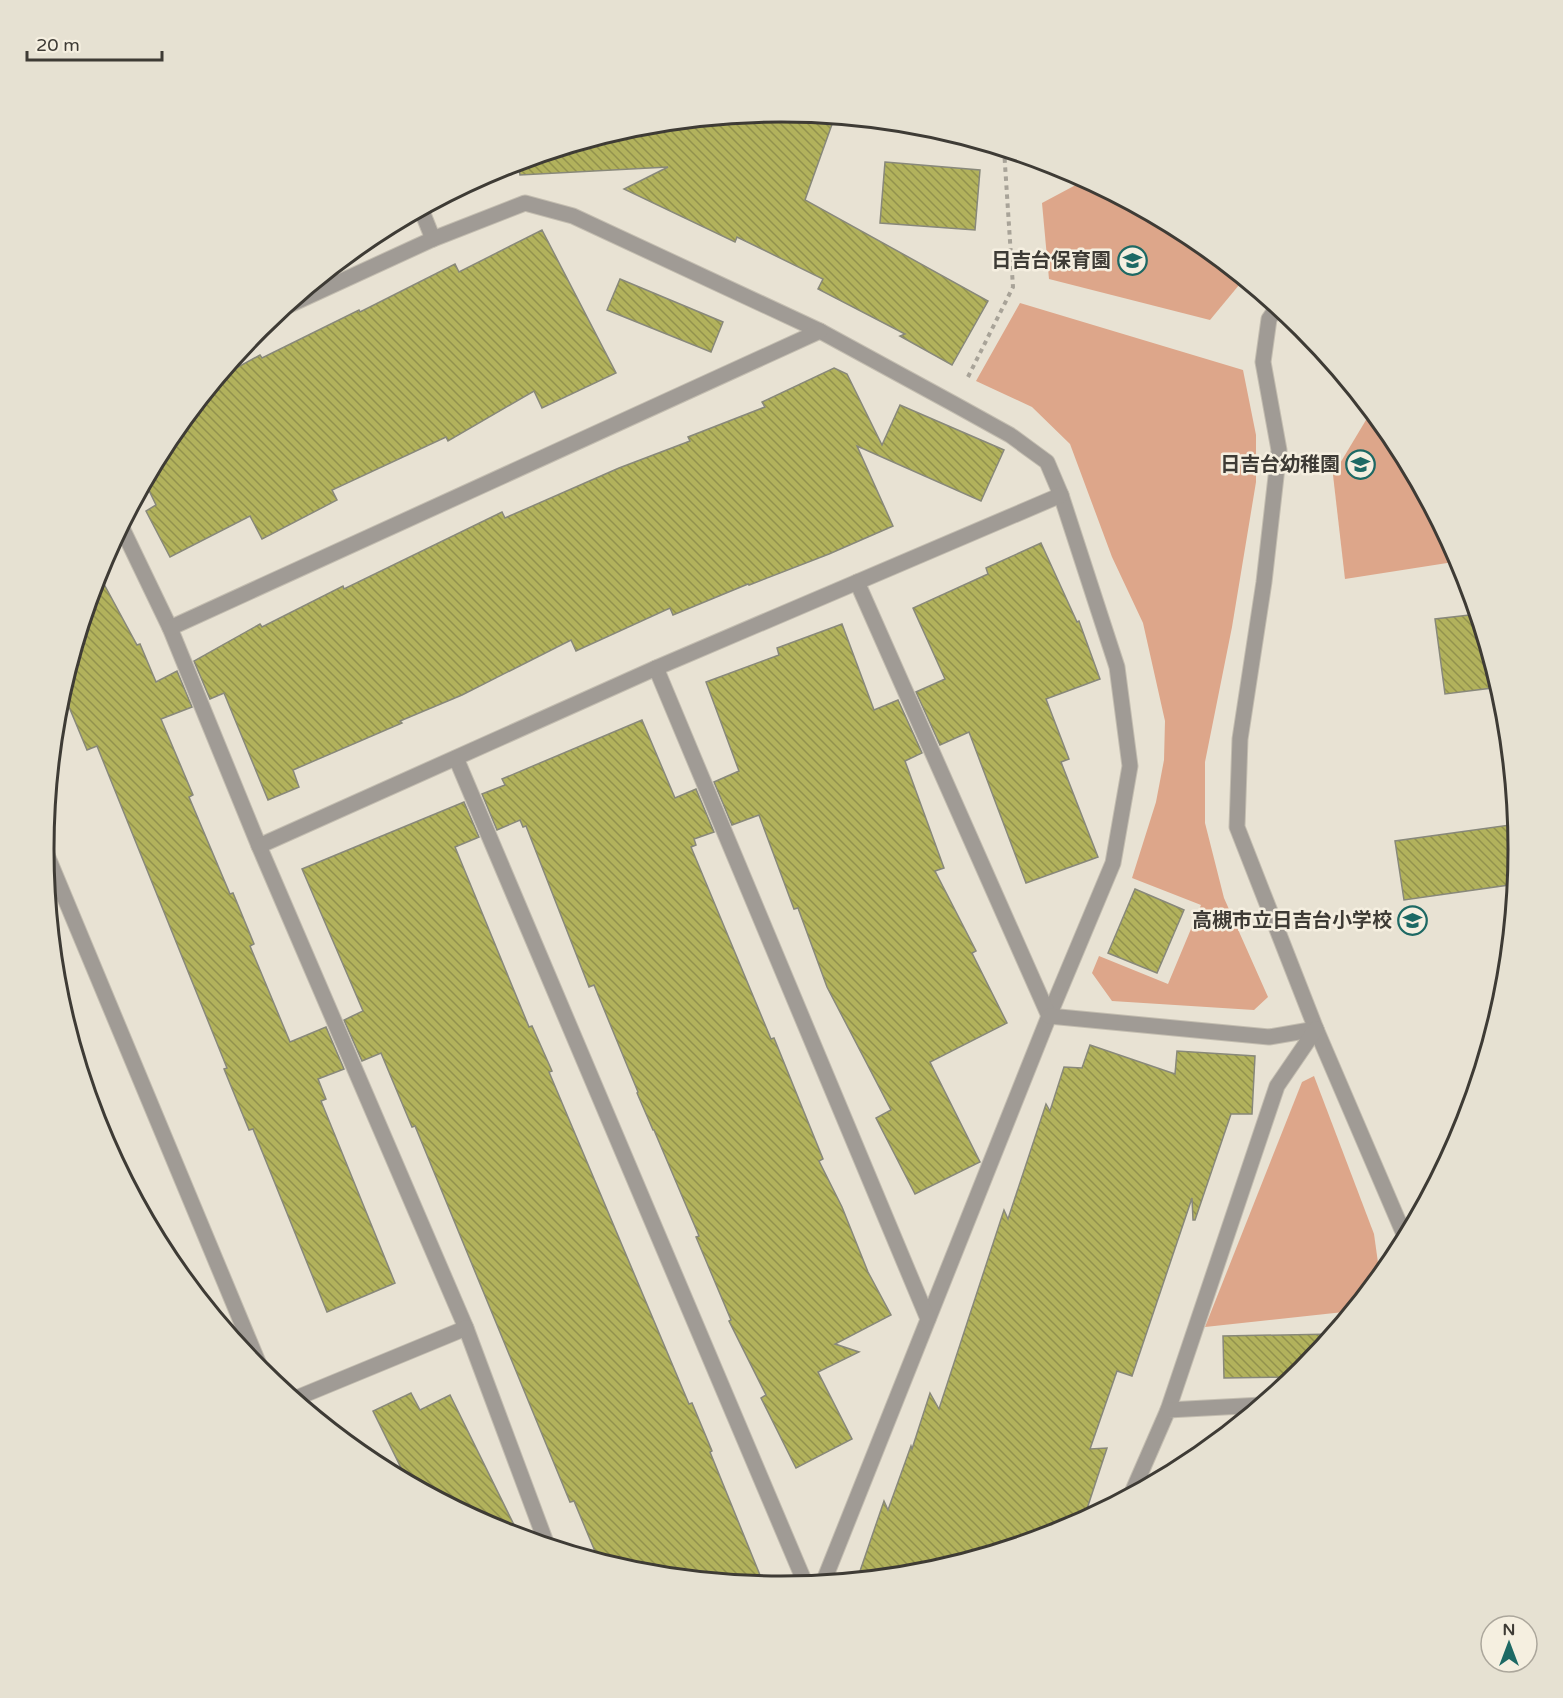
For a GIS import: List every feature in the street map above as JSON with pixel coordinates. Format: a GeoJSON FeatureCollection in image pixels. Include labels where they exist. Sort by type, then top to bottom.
{"type":"FeatureCollection","features":[{"type":"Feature","properties":{"kind":"street"},"geometry":{"type":"LineString","coordinates":[[310,295],[433,238],[525,203],[573,216],[820,331],[1010,435],[1047,462],[1061,495],[1117,667],[1130,766],[1113,863],[1049,1016],[826,1575]]}},
{"type":"Feature","properties":{"kind":"street"},"geometry":{"type":"LineString","coordinates":[[424,216],[433,238]]}},
{"type":"Feature","properties":{"kind":"street"},"geometry":{"type":"LineString","coordinates":[[1273,313],[1269,319],[1263,362],[1279,450],[1264,582],[1240,739],[1237,827],[1316,1029],[1402,1229]]}},
{"type":"Feature","properties":{"kind":"street"},"geometry":{"type":"LineString","coordinates":[[170,628],[820,331]]}},
{"type":"Feature","properties":{"kind":"street"},"geometry":{"type":"LineString","coordinates":[[259,846],[656,668],[1061,495]]}},
{"type":"Feature","properties":{"kind":"street"},"geometry":{"type":"LineString","coordinates":[[125,535],[170,628],[259,846],[466,1328],[544,1536]]}},
{"type":"Feature","properties":{"kind":"street"},"geometry":{"type":"LineString","coordinates":[[857,582],[1049,1016]]}},
{"type":"Feature","properties":{"kind":"street"},"geometry":{"type":"LineString","coordinates":[[656,668],[928,1319]]}},
{"type":"Feature","properties":{"kind":"street"},"geometry":{"type":"LineString","coordinates":[[456,758],[802,1576]]}},
{"type":"Feature","properties":{"kind":"street"},"geometry":{"type":"LineString","coordinates":[[55,875],[252,1347]]}},
{"type":"Feature","properties":{"kind":"street"},"geometry":{"type":"LineString","coordinates":[[1049,1016],[1269,1037],[1316,1029]]}},
{"type":"Feature","properties":{"kind":"street"},"geometry":{"type":"LineString","coordinates":[[1136,1484],[1168,1410],[1277,1086],[1316,1029]]}},
{"type":"Feature","properties":{"kind":"street"},"geometry":{"type":"LineString","coordinates":[[302,1396],[466,1328]]}},
{"type":"Feature","properties":{"kind":"street"},"geometry":{"type":"LineString","coordinates":[[1168,1410],[1249,1406]]}},
{"type":"Feature","properties":{"kind":"path"},"geometry":{"type":"LineString","coordinates":[[954,404],[1013,287],[1005,157]]}},
{"type":"Feature","properties":{"kind":"shaded area","name":"日吉台保育園"},"geometry":{"type":"Polygon","coordinates":[[[1076,185],[1145,219],[1186,244],[1239,285],[1210,320],[1049,279],[1042,203],[1076,185]]]}},
{"type":"Feature","properties":{"kind":"shaded area"},"geometry":{"type":"Polygon","coordinates":[[[1020,303],[1243,370],[1256,435],[1256,482],[1232,627],[1205,762],[1205,823],[1224,898],[1268,997],[1254,1010],[1112,1001],[1092,973],[1099,956],[1168,984],[1201,905],[1132,878],[1156,802],[1164,760],[1165,721],[1143,623],[1112,557],[1070,444],[1032,407],[976,381],[1020,303]]]}},
{"type":"Feature","properties":{"kind":"shaded area"},"geometry":{"type":"Polygon","coordinates":[[[1366,420],[1368,420],[1412,485],[1450,563],[1345,579],[1333,475],[1366,420]]]}},
{"type":"Feature","properties":{"kind":"shaded area"},"geometry":{"type":"Polygon","coordinates":[[[1314,1076],[1374,1234],[1378,1264],[1342,1312],[1205,1327],[1302,1082],[1314,1076]]]}},
{"type":"Feature","properties":{"kind":"building"},"geometry":{"type":"Polygon","coordinates":[[[734,123],[832,123],[805,200],[988,301],[952,365],[900,336],[905,334],[818,289],[823,279],[737,237],[735,242],[624,189],[668,167],[520,175],[519,171],[548,160],[640,135],[734,123]]]}},
{"type":"Feature","properties":{"kind":"building"},"geometry":{"type":"Polygon","coordinates":[[[885,162],[980,170],[975,230],[880,223],[885,162]]]}},
{"type":"Feature","properties":{"kind":"building"},"geometry":{"type":"Polygon","coordinates":[[[542,230],[616,373],[542,408],[534,391],[448,441],[446,437],[332,490],[337,500],[262,539],[250,516],[170,557],[146,511],[156,505],[149,490],[204,406],[236,368],[260,355],[262,358],[359,310],[360,312],[455,264],[459,272],[542,230]]]}},
{"type":"Feature","properties":{"kind":"building"},"geometry":{"type":"Polygon","coordinates":[[[620,279],[723,322],[711,352],[607,310],[620,279]]]}},
{"type":"Feature","properties":{"kind":"building"},"geometry":{"type":"Polygon","coordinates":[[[834,368],[847,374],[882,445],[900,405],[1004,450],[981,501],[857,446],[893,526],[829,554],[673,615],[670,608],[576,651],[571,640],[462,695],[293,770],[299,787],[268,800],[224,693],[210,699],[194,661],[260,624],[262,627],[343,586],[344,589],[502,512],[505,518],[619,468],[690,441],[688,437],[765,407],[762,402],[834,368]]]}},
{"type":"Feature","properties":{"kind":"building"},"geometry":{"type":"Polygon","coordinates":[[[1041,543],[1077,622],[1079,621],[1100,679],[1046,699],[1069,759],[1061,762],[1098,857],[1026,883],[969,732],[940,745],[916,692],[945,679],[913,608],[988,574],[986,568],[1041,543]]]}},
{"type":"Feature","properties":{"kind":"building"},"geometry":{"type":"Polygon","coordinates":[[[104,584],[137,645],[140,644],[156,682],[177,671],[192,707],[161,719],[193,795],[189,797],[230,894],[233,893],[254,944],[250,946],[290,1042],[326,1027],[344,1069],[318,1079],[326,1099],[321,1101],[395,1283],[327,1312],[253,1129],[249,1130],[224,1069],[227,1068],[97,746],[87,750],[68,705],[79,661],[104,584]]]}},
{"type":"Feature","properties":{"kind":"building"},"geometry":{"type":"Polygon","coordinates":[[[1470,615],[1491,688],[1445,694],[1435,619],[1470,615]]]}},
{"type":"Feature","properties":{"kind":"building"},"geometry":{"type":"Polygon","coordinates":[[[842,624],[874,710],[898,700],[922,753],[905,761],[944,868],[935,871],[976,951],[972,953],[1007,1023],[930,1062],[980,1162],[915,1194],[876,1118],[891,1110],[827,987],[798,908],[794,909],[759,815],[732,825],[714,782],[739,771],[706,682],[779,655],[777,648],[842,624]]]}},
{"type":"Feature","properties":{"kind":"building"},"geometry":{"type":"Polygon","coordinates":[[[642,720],[675,798],[696,789],[714,832],[694,839],[696,845],[691,847],[771,1039],[774,1038],[823,1159],[819,1161],[842,1207],[868,1272],[891,1315],[835,1344],[859,1352],[818,1372],[852,1439],[796,1468],[761,1398],[766,1395],[729,1321],[731,1320],[696,1237],[699,1236],[637,1093],[594,985],[589,987],[526,826],[523,827],[520,820],[497,830],[482,794],[505,785],[502,779],[642,720]]]}},
{"type":"Feature","properties":{"kind":"building"},"geometry":{"type":"Polygon","coordinates":[[[464,802],[479,837],[455,847],[529,1027],[532,1026],[552,1071],[549,1072],[689,1404],[692,1403],[760,1576],[687,1570],[640,1563],[595,1553],[574,1501],[570,1502],[415,1126],[412,1127],[381,1053],[362,1061],[344,1020],[363,1011],[302,869],[464,802]]]}},
{"type":"Feature","properties":{"kind":"building"},"geometry":{"type":"Polygon","coordinates":[[[1508,825],[1507,885],[1404,900],[1395,841],[1508,825]]]}},
{"type":"Feature","properties":{"kind":"building"},"geometry":{"type":"Polygon","coordinates":[[[1135,889],[1184,910],[1157,973],[1108,953],[1135,889]]]}},
{"type":"Feature","properties":{"kind":"building"},"geometry":{"type":"Polygon","coordinates":[[[1090,1045],[1175,1074],[1177,1051],[1255,1056],[1252,1114],[1231,1114],[1195,1220],[1193,1220],[1192,1198],[1132,1376],[1117,1371],[1090,1449],[1107,1448],[1087,1508],[1015,1538],[970,1552],[923,1563],[860,1572],[884,1501],[888,1510],[911,1446],[912,1449],[930,1393],[939,1409],[1004,1210],[1008,1219],[1046,1104],[1050,1111],[1064,1067],[1082,1068],[1090,1045]]]}},
{"type":"Feature","properties":{"kind":"building"},"geometry":{"type":"Polygon","coordinates":[[[1323,1334],[1281,1377],[1224,1378],[1223,1336],[1323,1334]]]}},
{"type":"Feature","properties":{"kind":"building"},"geometry":{"type":"Polygon","coordinates":[[[411,1393],[420,1410],[450,1395],[514,1525],[460,1501],[402,1469],[373,1411],[411,1393]]]}},
{"type":"Feature","properties":{"kind":"place","name":"日吉台保育園"},"geometry":{"type":"Point","coordinates":[1132,261]}},
{"type":"Feature","properties":{"kind":"place","name":"日吉台幼稚園"},"geometry":{"type":"Point","coordinates":[1361,465]}},
{"type":"Feature","properties":{"kind":"place","name":"高槻市立日吉台小学校"},"geometry":{"type":"Point","coordinates":[1413,921]}}]}
